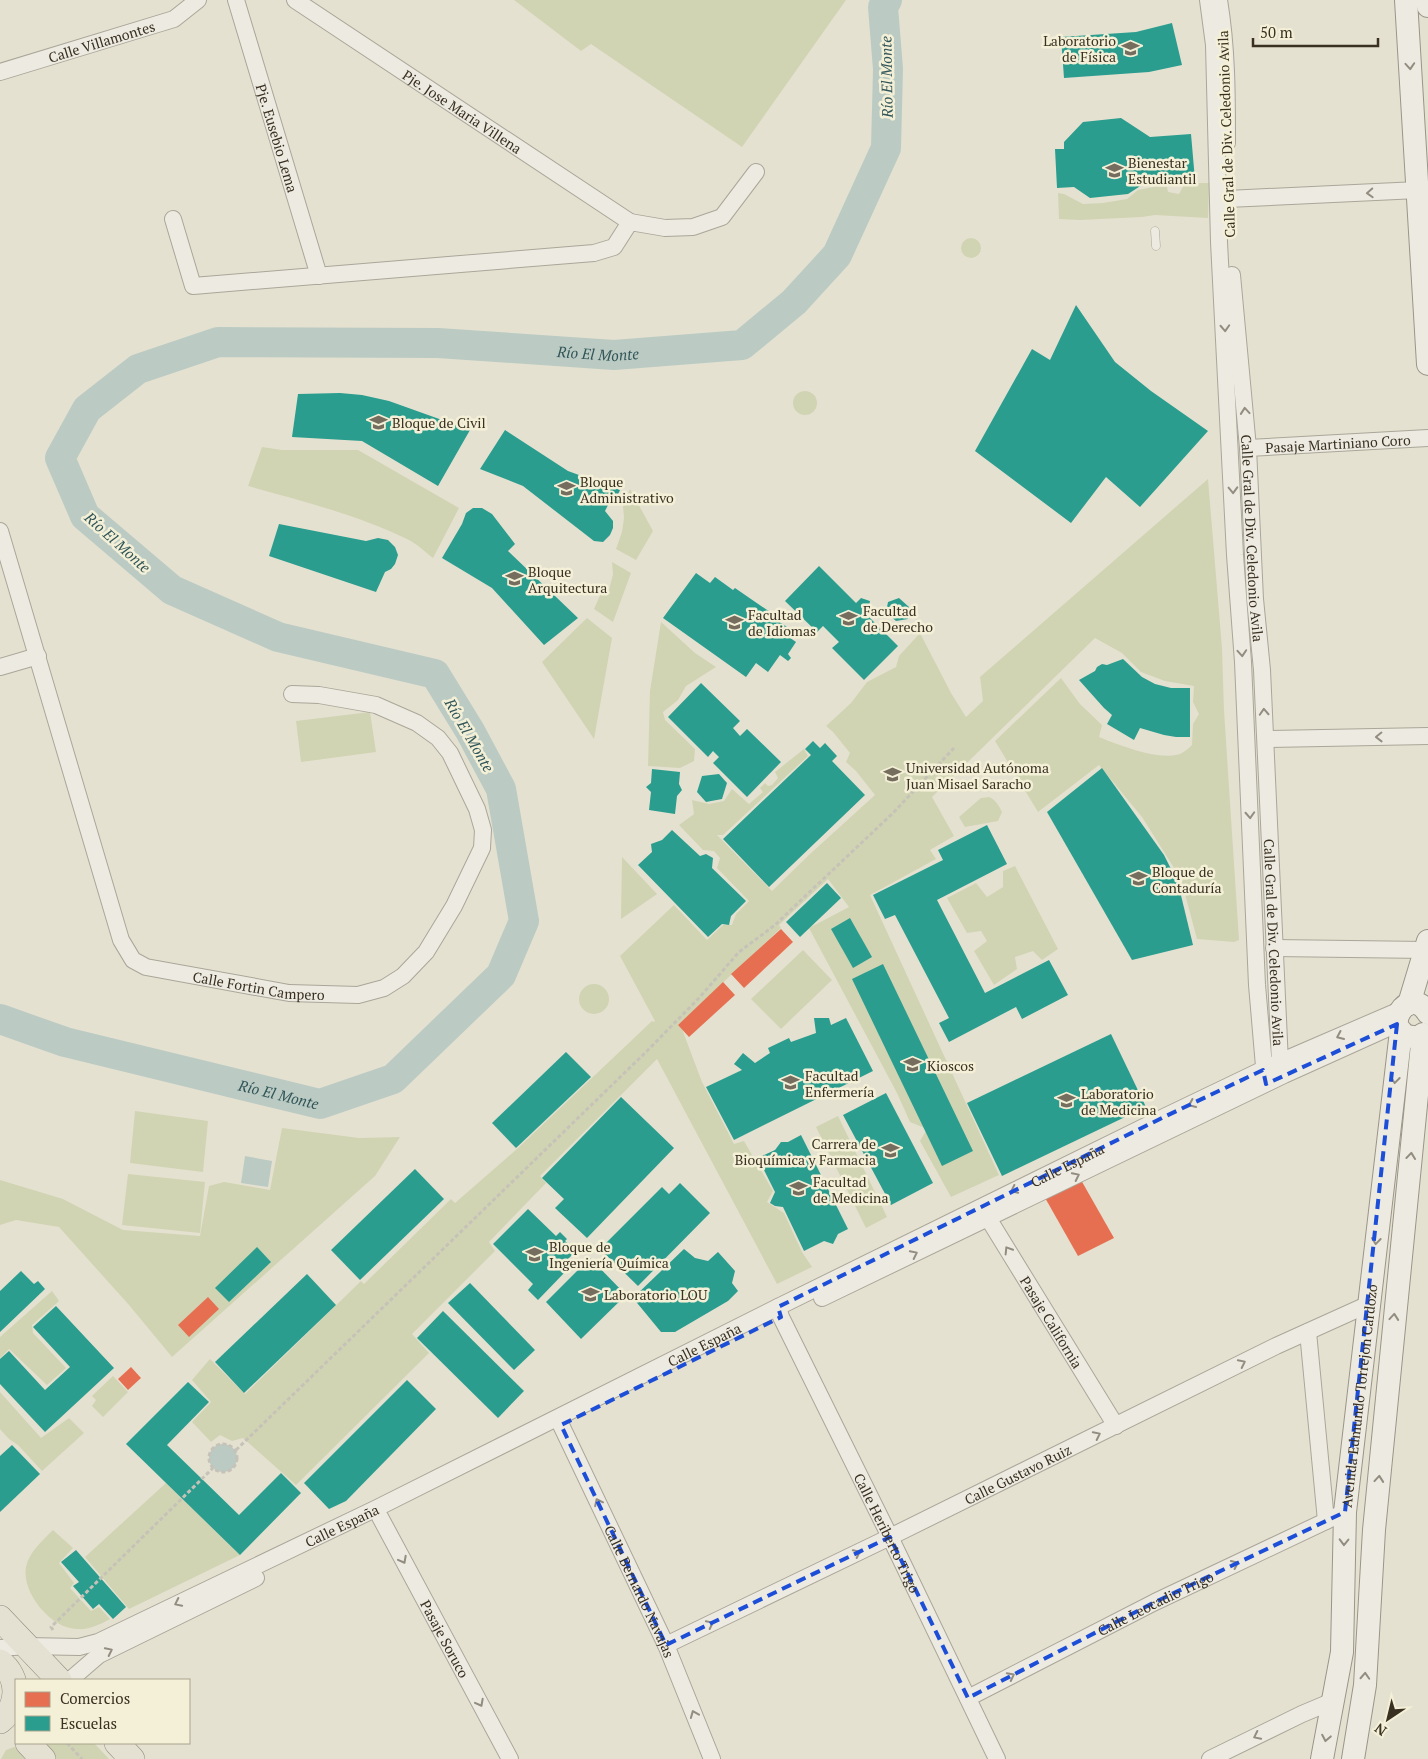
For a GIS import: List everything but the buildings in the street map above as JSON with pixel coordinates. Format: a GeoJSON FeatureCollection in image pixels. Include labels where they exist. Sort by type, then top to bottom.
{"type":"FeatureCollection","features":[{"type":"Feature","properties":{"kind":"main road"},"geometry":{"type":"LineString","coordinates":[[0,1618],[58,1679]]}},
{"type":"Feature","properties":{"kind":"main road"},"geometry":{"type":"LineString","coordinates":[[19,1679],[27,1646]]}},
{"type":"Feature","properties":{"kind":"main road"},"geometry":{"type":"LineString","coordinates":[[0,1662],[6,1666],[15,1684]]}},
{"type":"Feature","properties":{"kind":"main road"},"geometry":{"type":"LineString","coordinates":[[9,1717],[15,1691]]}},
{"type":"Feature","properties":{"kind":"main road"},"geometry":{"type":"LineString","coordinates":[[9,1717],[15,1693]]}},
{"type":"Feature","properties":{"kind":"main road"},"geometry":{"type":"LineString","coordinates":[[29,1744],[44,1759]]}},
{"type":"Feature","properties":{"kind":"main road"},"geometry":{"type":"LineString","coordinates":[[118,1744],[132,1759]]}},
{"type":"Feature","properties":{"kind":"street","name":"Calle Villamontes"},"geometry":{"type":"LineString","coordinates":[[0,72],[174,20],[198,0]]}},
{"type":"Feature","properties":{"kind":"street","name":"Pje. Eusebio Lema"},"geometry":{"type":"LineString","coordinates":[[236,0],[320,276]]}},
{"type":"Feature","properties":{"kind":"street"},"geometry":{"type":"LineString","coordinates":[[244,0],[250,0]]}},
{"type":"Feature","properties":{"kind":"street","name":"Pje. Jose Maria Villena"},"geometry":{"type":"LineString","coordinates":[[295,0],[630,222]]}},
{"type":"Feature","properties":{"kind":"street"},"geometry":{"type":"LineString","coordinates":[[1208,0],[1214,45],[1219,242],[1235,555],[1243,662],[1257,975],[1265,1077]]}},
{"type":"Feature","properties":{"kind":"street","name":"Calle Gral de Div. Celedonio Avila"},"geometry":{"type":"LineString","coordinates":[[1219,0],[1224,31],[1227,72],[1229,242],[1248,448],[1255,599],[1266,739],[1274,948],[1282,1069]]}},
{"type":"Feature","properties":{"kind":"street"},"geometry":{"type":"LineString","coordinates":[[1406,0],[1428,364]]}},
{"type":"Feature","properties":{"kind":"street"},"geometry":{"type":"LineString","coordinates":[[1428,0],[1428,6]]}},
{"type":"Feature","properties":{"kind":"street"},"geometry":{"type":"LineString","coordinates":[[173,219],[193,286],[320,276],[594,253],[614,247],[630,222],[665,228],[693,227],[722,217],[756,172]]}},
{"type":"Feature","properties":{"kind":"street"},"geometry":{"type":"LineString","coordinates":[[1227,199],[1418,190]]}},
{"type":"Feature","properties":{"kind":"street","name":"Pasaje Martiniano Coro"},"geometry":{"type":"LineString","coordinates":[[1248,448],[1428,438]]}},
{"type":"Feature","properties":{"kind":"street","name":"Calle Fortin Campero"},"geometry":{"type":"LineString","coordinates":[[0,531],[122,940],[133,960],[146,967],[289,993],[358,995],[384,988],[403,976],[426,952],[454,906],[482,848],[483,830],[477,809],[450,753],[438,738],[417,723],[376,705],[319,695],[292,694]]}},
{"type":"Feature","properties":{"kind":"street"},"geometry":{"type":"LineString","coordinates":[[0,667],[38,656]]}},
{"type":"Feature","properties":{"kind":"street"},"geometry":{"type":"LineString","coordinates":[[1266,739],[1428,736]]}},
{"type":"Feature","properties":{"kind":"street"},"geometry":{"type":"LineString","coordinates":[[1274,948],[1427,945]]}},
{"type":"Feature","properties":{"kind":"street","name":"Avenida Edmundo Torrejon Cardozo"},"geometry":{"type":"LineString","coordinates":[[1322,1759],[1342,1652],[1336,1516],[1427,945]]}},
{"type":"Feature","properties":{"kind":"street","name":"Calle España"},"geometry":{"type":"LineString","coordinates":[[0,1648],[27,1646],[79,1647],[98,1642],[780,1312],[988,1218],[1265,1077],[1416,1018]]}},
{"type":"Feature","properties":{"kind":"street","name":"Avenida Edmundo Torrejon Cardozo"},"geometry":{"type":"LineString","coordinates":[[1353,1759],[1365,1685],[1374,1530],[1416,1018]]}},
{"type":"Feature","properties":{"kind":"street","name":"Calle España"},"geometry":{"type":"LineString","coordinates":[[71,1679],[98,1656],[380,1517],[1166,1116],[1265,1077]]}},
{"type":"Feature","properties":{"kind":"street","name":"Pasaje California"},"geometry":{"type":"LineString","coordinates":[[988,1218],[1116,1426]]}},
{"type":"Feature","properties":{"kind":"street","name":"Calle Gustavo Ruiz"},"geometry":{"type":"LineString","coordinates":[[666,1645],[1369,1304]]}},
{"type":"Feature","properties":{"kind":"street","name":"Calle Heriberto Trigo"},"geometry":{"type":"LineString","coordinates":[[780,1312],[997,1759]]}},
{"type":"Feature","properties":{"kind":"street"},"geometry":{"type":"LineString","coordinates":[[1308,1332],[1336,1516]]}},
{"type":"Feature","properties":{"kind":"street","name":"Calle Bernardo Navajas"},"geometry":{"type":"LineString","coordinates":[[561,1425],[666,1645],[712,1759]]}},
{"type":"Feature","properties":{"kind":"street","name":"Calle Leocadio Trigo"},"geometry":{"type":"LineString","coordinates":[[968,1698],[1155,1602],[1336,1516]]}},
{"type":"Feature","properties":{"kind":"street","name":"Pasaje Soruco"},"geometry":{"type":"LineString","coordinates":[[380,1517],[510,1759]]}},
{"type":"Feature","properties":{"kind":"street"},"geometry":{"type":"LineString","coordinates":[[1210,1759],[1333,1701]]}},
{"type":"Feature","properties":{"kind":"lane"},"geometry":{"type":"LineString","coordinates":[[1155,231],[1156,246]]}},
{"type":"Feature","properties":{"kind":"path"},"geometry":{"type":"LineString","coordinates":[[236,1450],[646,1051],[699,998],[739,952],[774,925],[799,902],[893,812],[954,748]]}},
{"type":"Feature","properties":{"kind":"path"},"geometry":{"type":"LineString","coordinates":[[228,1444],[236,1450],[236,1464],[230,1470],[221,1472],[213,1468],[209,1454],[214,1446],[228,1444]]}},
{"type":"Feature","properties":{"kind":"path"},"geometry":{"type":"LineString","coordinates":[[51,1627],[213,1468]]}},
{"type":"Feature","properties":{"kind":"path"},"geometry":{"type":"LineString","coordinates":[[68,1744],[82,1759]]}},
{"type":"Feature","properties":{"kind":"highlighted area"},"geometry":{"type":"Polygon","coordinates":[[[1397,1024],[1345,1512],[1155,1602],[968,1698],[890,1537],[666,1645],[561,1425],[781,1317],[778,1307],[1166,1116],[1263,1070],[1266,1084],[1397,1024]]]}},
{"type":"Feature","properties":{"kind":"green space"},"geometry":{"type":"Polygon","coordinates":[[[514,0],[846,0],[742,147],[591,44],[581,51],[514,0]]]}},
{"type":"Feature","properties":{"kind":"green space"},"geometry":{"type":"Polygon","coordinates":[[[1185,183],[1209,183],[1208,218],[1155,215],[1080,220],[1059,219],[1058,193],[1064,194],[1083,204],[1103,203],[1127,199],[1138,190],[1153,187],[1167,187],[1168,192],[1179,194],[1185,183]]]}},
{"type":"Feature","properties":{"kind":"green space"},"geometry":{"type":"Polygon","coordinates":[[[967,238],[975,238],[981,244],[981,252],[975,258],[967,258],[961,252],[961,244],[967,238]]]}},
{"type":"Feature","properties":{"kind":"green space"},"geometry":{"type":"Polygon","coordinates":[[[805,391],[814,394],[817,403],[814,412],[805,415],[796,412],[793,403],[796,394],[805,391]]]}},
{"type":"Feature","properties":{"kind":"green space"},"geometry":{"type":"Polygon","coordinates":[[[262,447],[282,450],[358,450],[459,508],[433,558],[409,540],[371,523],[330,509],[248,486],[262,447]]]}},
{"type":"Feature","properties":{"kind":"green space"},"geometry":{"type":"Polygon","coordinates":[[[1208,479],[1222,648],[1224,710],[1239,940],[1234,942],[1197,939],[1181,879],[1142,817],[1099,765],[1038,812],[995,741],[1061,678],[1080,704],[1102,725],[1099,737],[1150,754],[1171,756],[1180,754],[1192,745],[1193,724],[1199,714],[1193,702],[1194,686],[1165,681],[1141,672],[1122,653],[1095,638],[932,797],[954,836],[930,850],[936,859],[870,895],[999,1175],[951,1197],[920,1141],[927,1129],[910,1122],[897,1093],[809,928],[849,907],[828,879],[779,925],[781,928],[678,1025],[682,1029],[702,1082],[734,1144],[744,1141],[773,1191],[767,1202],[784,1213],[802,1252],[812,1267],[777,1284],[657,1059],[540,1176],[546,1183],[489,1242],[495,1251],[412,1334],[429,1353],[296,1485],[243,1438],[232,1441],[220,1435],[211,1442],[192,1422],[211,1402],[192,1380],[210,1359],[245,1394],[361,1281],[364,1284],[451,1199],[455,1203],[517,1149],[652,1021],[655,1021],[620,956],[674,905],[707,940],[723,925],[732,925],[736,914],[749,901],[717,868],[720,858],[714,851],[703,850],[679,825],[694,814],[692,800],[709,804],[724,801],[732,789],[749,804],[763,792],[760,788],[765,783],[768,786],[772,785],[778,778],[775,772],[804,749],[808,756],[723,835],[717,835],[772,891],[875,795],[856,771],[846,762],[850,753],[826,726],[851,703],[867,682],[896,667],[899,656],[920,633],[951,693],[966,717],[983,701],[980,677],[1208,479]]]}},
{"type":"Feature","properties":{"kind":"green space"},"geometry":{"type":"Polygon","coordinates":[[[630,489],[653,531],[636,560],[616,549],[622,532],[623,506],[630,489]]]}},
{"type":"Feature","properties":{"kind":"green space"},"geometry":{"type":"Polygon","coordinates":[[[612,562],[631,573],[613,622],[594,609],[602,591],[609,590],[613,574],[612,562]]]}},
{"type":"Feature","properties":{"kind":"green space"},"geometry":{"type":"Polygon","coordinates":[[[587,618],[612,638],[594,739],[542,662],[587,618]]]}},
{"type":"Feature","properties":{"kind":"green space"},"geometry":{"type":"Polygon","coordinates":[[[661,622],[695,653],[716,667],[686,686],[678,700],[663,712],[665,720],[695,749],[694,761],[680,768],[648,766],[650,691],[661,622]]]}},
{"type":"Feature","properties":{"kind":"green space"},"geometry":{"type":"Polygon","coordinates":[[[370,712],[376,752],[301,762],[296,721],[370,712]]]}},
{"type":"Feature","properties":{"kind":"green space"},"geometry":{"type":"Polygon","coordinates":[[[989,797],[995,801],[1002,812],[998,821],[965,827],[959,817],[981,798],[989,797]]]}},
{"type":"Feature","properties":{"kind":"green space"},"geometry":{"type":"Polygon","coordinates":[[[622,857],[657,894],[621,919],[622,857]]]}},
{"type":"Feature","properties":{"kind":"green space"},"geometry":{"type":"Polygon","coordinates":[[[1015,866],[1058,949],[1042,960],[1033,951],[1015,957],[1017,969],[994,985],[974,951],[987,941],[981,931],[967,933],[947,898],[976,883],[987,897],[1003,887],[1003,871],[1015,866]]]}},
{"type":"Feature","properties":{"kind":"green space"},"geometry":{"type":"Polygon","coordinates":[[[803,950],[832,980],[781,1029],[751,999],[803,950]]]}},
{"type":"Feature","properties":{"kind":"green space"},"geometry":{"type":"Polygon","coordinates":[[[594,984],[605,988],[609,999],[605,1010],[594,1014],[583,1010],[579,999],[583,988],[594,984]]]}},
{"type":"Feature","properties":{"kind":"green space"},"geometry":{"type":"Polygon","coordinates":[[[135,1111],[208,1121],[203,1172],[130,1163],[135,1111]]]}},
{"type":"Feature","properties":{"kind":"green space"},"geometry":{"type":"Polygon","coordinates":[[[838,1116],[887,1217],[866,1228],[816,1127],[838,1116]]]}},
{"type":"Feature","properties":{"kind":"green space"},"geometry":{"type":"Polygon","coordinates":[[[282,1128],[359,1138],[400,1137],[375,1176],[172,1357],[129,1305],[59,1227],[16,1220],[0,1225],[0,1180],[63,1199],[123,1230],[200,1236],[209,1186],[224,1182],[270,1190],[282,1128]]]}},
{"type":"Feature","properties":{"kind":"green space"},"geometry":{"type":"Polygon","coordinates":[[[128,1174],[205,1182],[200,1233],[122,1225],[128,1174]]]}},
{"type":"Feature","properties":{"kind":"green space"},"geometry":{"type":"Polygon","coordinates":[[[52,1291],[59,1301],[32,1325],[33,1333],[66,1368],[47,1385],[9,1349],[0,1358],[0,1337],[52,1291]]]}},
{"type":"Feature","properties":{"kind":"green space"},"geometry":{"type":"Polygon","coordinates":[[[113,1376],[128,1392],[103,1417],[92,1406],[96,1400],[92,1396],[113,1376]]]}},
{"type":"Feature","properties":{"kind":"green space"},"geometry":{"type":"Polygon","coordinates":[[[0,1392],[41,1438],[69,1418],[84,1433],[42,1471],[0,1429],[0,1392]]]}},
{"type":"Feature","properties":{"kind":"green space"},"geometry":{"type":"Polygon","coordinates":[[[166,1483],[240,1555],[129,1609],[85,1557],[166,1483]]]}},
{"type":"Feature","properties":{"kind":"green space"},"geometry":{"type":"Polygon","coordinates":[[[53,1530],[73,1548],[59,1563],[74,1583],[70,1588],[91,1611],[99,1607],[110,1619],[86,1629],[67,1627],[57,1623],[48,1616],[33,1598],[28,1587],[26,1567],[30,1556],[53,1530]]]}},
{"type":"Feature","properties":{"kind":"green space"},"geometry":{"type":"Polygon","coordinates":[[[42,1744],[95,1744],[109,1759],[56,1759],[42,1744]]]}},
{"type":"Feature","properties":{"kind":"green space"},"geometry":{"type":"Polygon","coordinates":[[[14,1747],[27,1749],[37,1759],[1,1759],[6,1750],[14,1747]]]}},
{"type":"Feature","properties":{"kind":"shaded area"},"geometry":{"type":"Polygon","coordinates":[[[245,1156],[272,1161],[268,1187],[241,1183],[245,1156]]]}},
{"type":"Feature","properties":{"kind":"shaded area"},"geometry":{"type":"Polygon","coordinates":[[[223,1444],[233,1448],[237,1458],[233,1468],[223,1472],[213,1468],[209,1458],[213,1448],[223,1444]]]}},
{"type":"Feature","properties":{"kind":"waterway","name":"Río El Monte"},"geometry":{"type":"LineString","coordinates":[[0,1019],[65,1042],[320,1104],[393,1079],[501,975],[524,921],[501,789],[470,731],[435,674],[278,637],[172,590],[85,516],[60,458],[87,409],[138,369],[218,342],[438,343],[614,355],[742,345],[794,302],[837,255],[886,148],[888,69],[883,7],[887,0]]}},
{"type":"Feature","properties":{"kind":"place","name":"Laboratorio de Física"},"geometry":{"type":"Point","coordinates":[1130,48]}},
{"type":"Feature","properties":{"kind":"place","name":"Bienestar Estudiantil"},"geometry":{"type":"Point","coordinates":[1114,170]}},
{"type":"Feature","properties":{"kind":"place","name":"Bloque de Civil"},"geometry":{"type":"Point","coordinates":[378,422]}},
{"type":"Feature","properties":{"kind":"place","name":"Bloque Administrativo"},"geometry":{"type":"Point","coordinates":[566,489]}},
{"type":"Feature","properties":{"kind":"place","name":"Bloque Arquitectura"},"geometry":{"type":"Point","coordinates":[514,579]}},
{"type":"Feature","properties":{"kind":"place","name":"Facultad de Derecho"},"geometry":{"type":"Point","coordinates":[849,618]}},
{"type":"Feature","properties":{"kind":"place","name":"Facultad de Idiomas"},"geometry":{"type":"Point","coordinates":[734,622]}},
{"type":"Feature","properties":{"kind":"place","name":"Universidad Autónoma Juan Misael Saracho"},"geometry":{"type":"Point","coordinates":[892,775]}},
{"type":"Feature","properties":{"kind":"place","name":"Bloque de Contaduría"},"geometry":{"type":"Point","coordinates":[1138,879]}},
{"type":"Feature","properties":{"kind":"place","name":"Kioscos"},"geometry":{"type":"Point","coordinates":[913,1065]}},
{"type":"Feature","properties":{"kind":"place","name":"Facultad Enfermería"},"geometry":{"type":"Point","coordinates":[791,1083]}},
{"type":"Feature","properties":{"kind":"place","name":"Laboratorio de Medicina"},"geometry":{"type":"Point","coordinates":[1067,1101]}},
{"type":"Feature","properties":{"kind":"place","name":"Carrera de Bioquímica y Farmacia"},"geometry":{"type":"Point","coordinates":[890,1151]}},
{"type":"Feature","properties":{"kind":"place","name":"Facultad de Medicina"},"geometry":{"type":"Point","coordinates":[799,1189]}},
{"type":"Feature","properties":{"kind":"place","name":"Bloque de Ingeniería Química"},"geometry":{"type":"Point","coordinates":[535,1254]}},
{"type":"Feature","properties":{"kind":"place","name":"Laboratorio LOU"},"geometry":{"type":"Point","coordinates":[590,1294]}}]}
